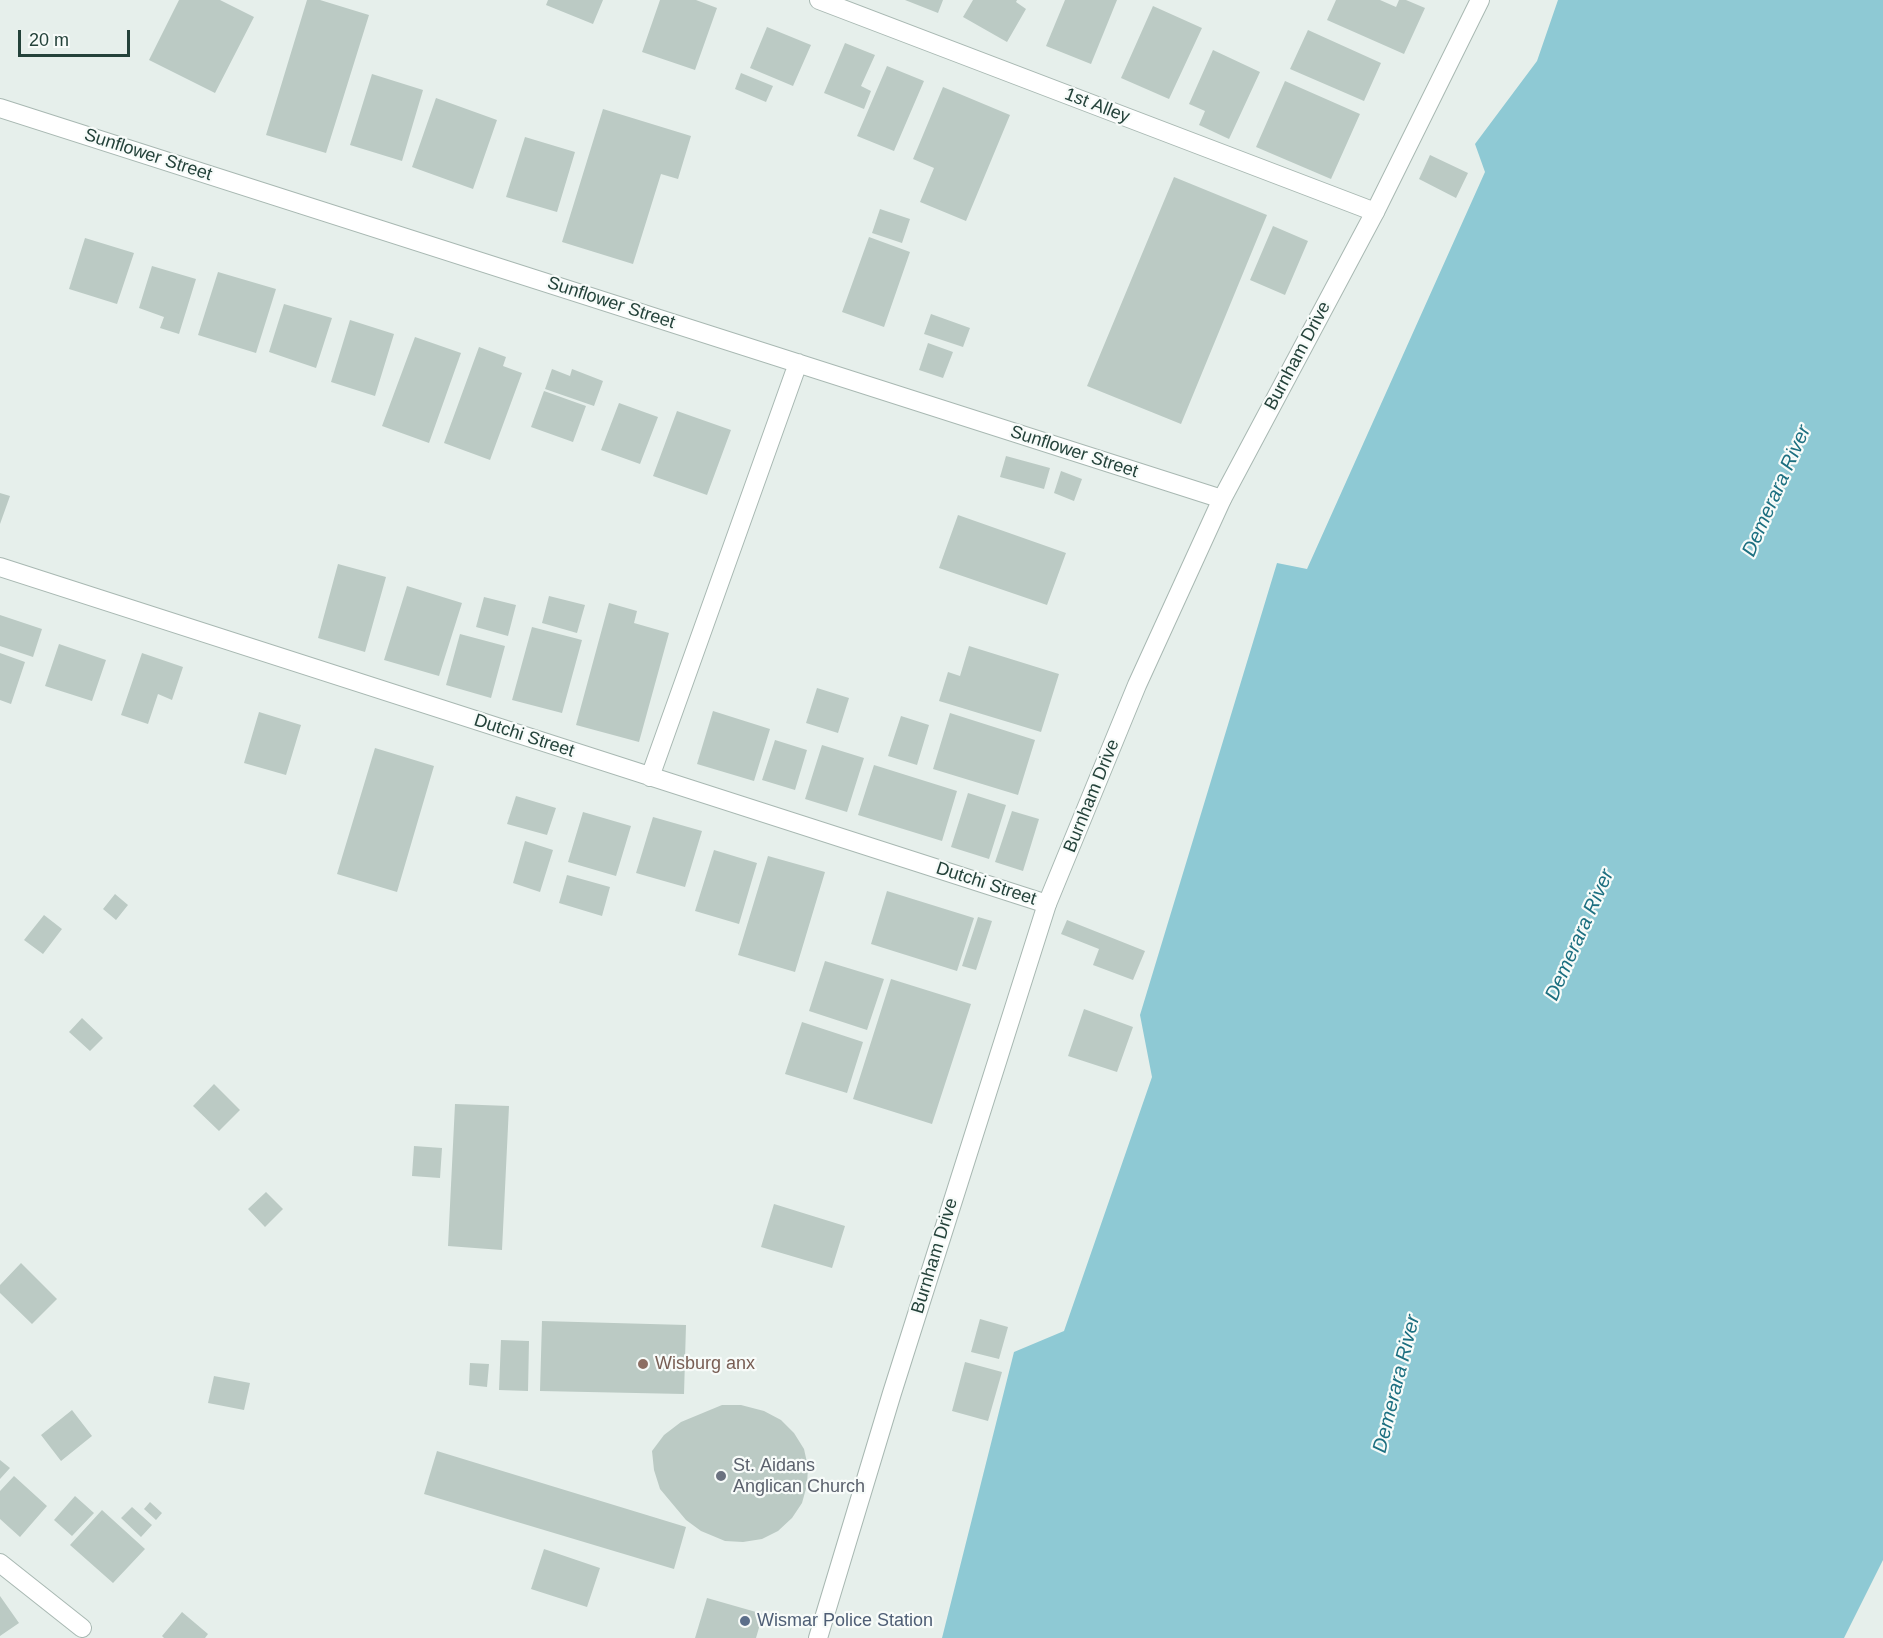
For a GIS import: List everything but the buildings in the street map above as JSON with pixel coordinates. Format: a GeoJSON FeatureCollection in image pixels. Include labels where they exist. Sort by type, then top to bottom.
{"type":"FeatureCollection","features":[{"type":"Feature","properties":{"kind":"street","name":"1st Alley"},"geometry":{"type":"LineString","coordinates":[[819,0],[1375,212]]}},
{"type":"Feature","properties":{"kind":"street","name":"Burnham Drive"},"geometry":{"type":"LineString","coordinates":[[818,1638],[892,1393],[1047,904],[1137,685],[1222,500],[1375,212],[1480,0]]}},
{"type":"Feature","properties":{"kind":"street","name":"Sunflower Street"},"geometry":{"type":"LineString","coordinates":[[0,108],[1222,500]]}},
{"type":"Feature","properties":{"kind":"street"},"geometry":{"type":"LineString","coordinates":[[650,777],[798,363]]}},
{"type":"Feature","properties":{"kind":"street","name":"Dutchi Street"},"geometry":{"type":"LineString","coordinates":[[0,567],[1047,904]]}},
{"type":"Feature","properties":{"kind":"street"},"geometry":{"type":"LineString","coordinates":[[0,1563],[82,1628]]}},
{"type":"Feature","properties":{"kind":"water","name":"Demerara River"},"geometry":{"type":"Polygon","coordinates":[[[1558,0],[1883,0],[1883,1560],[1844,1638],[942,1638],[1014,1352],[1064,1331],[1152,1077],[1140,1015],[1277,563],[1307,569],[1485,172],[1475,144],[1537,61],[1558,0]]]}},
{"type":"Feature","properties":{"kind":"place","name":"Wisburg anx"},"geometry":{"type":"Point","coordinates":[643,1364]}},
{"type":"Feature","properties":{"kind":"place","name":"St. Aidans Anglican Church"},"geometry":{"type":"Point","coordinates":[721,1476]}},
{"type":"Feature","properties":{"kind":"place","name":"Wismar Police Station"},"geometry":{"type":"Point","coordinates":[745,1621]}}]}
